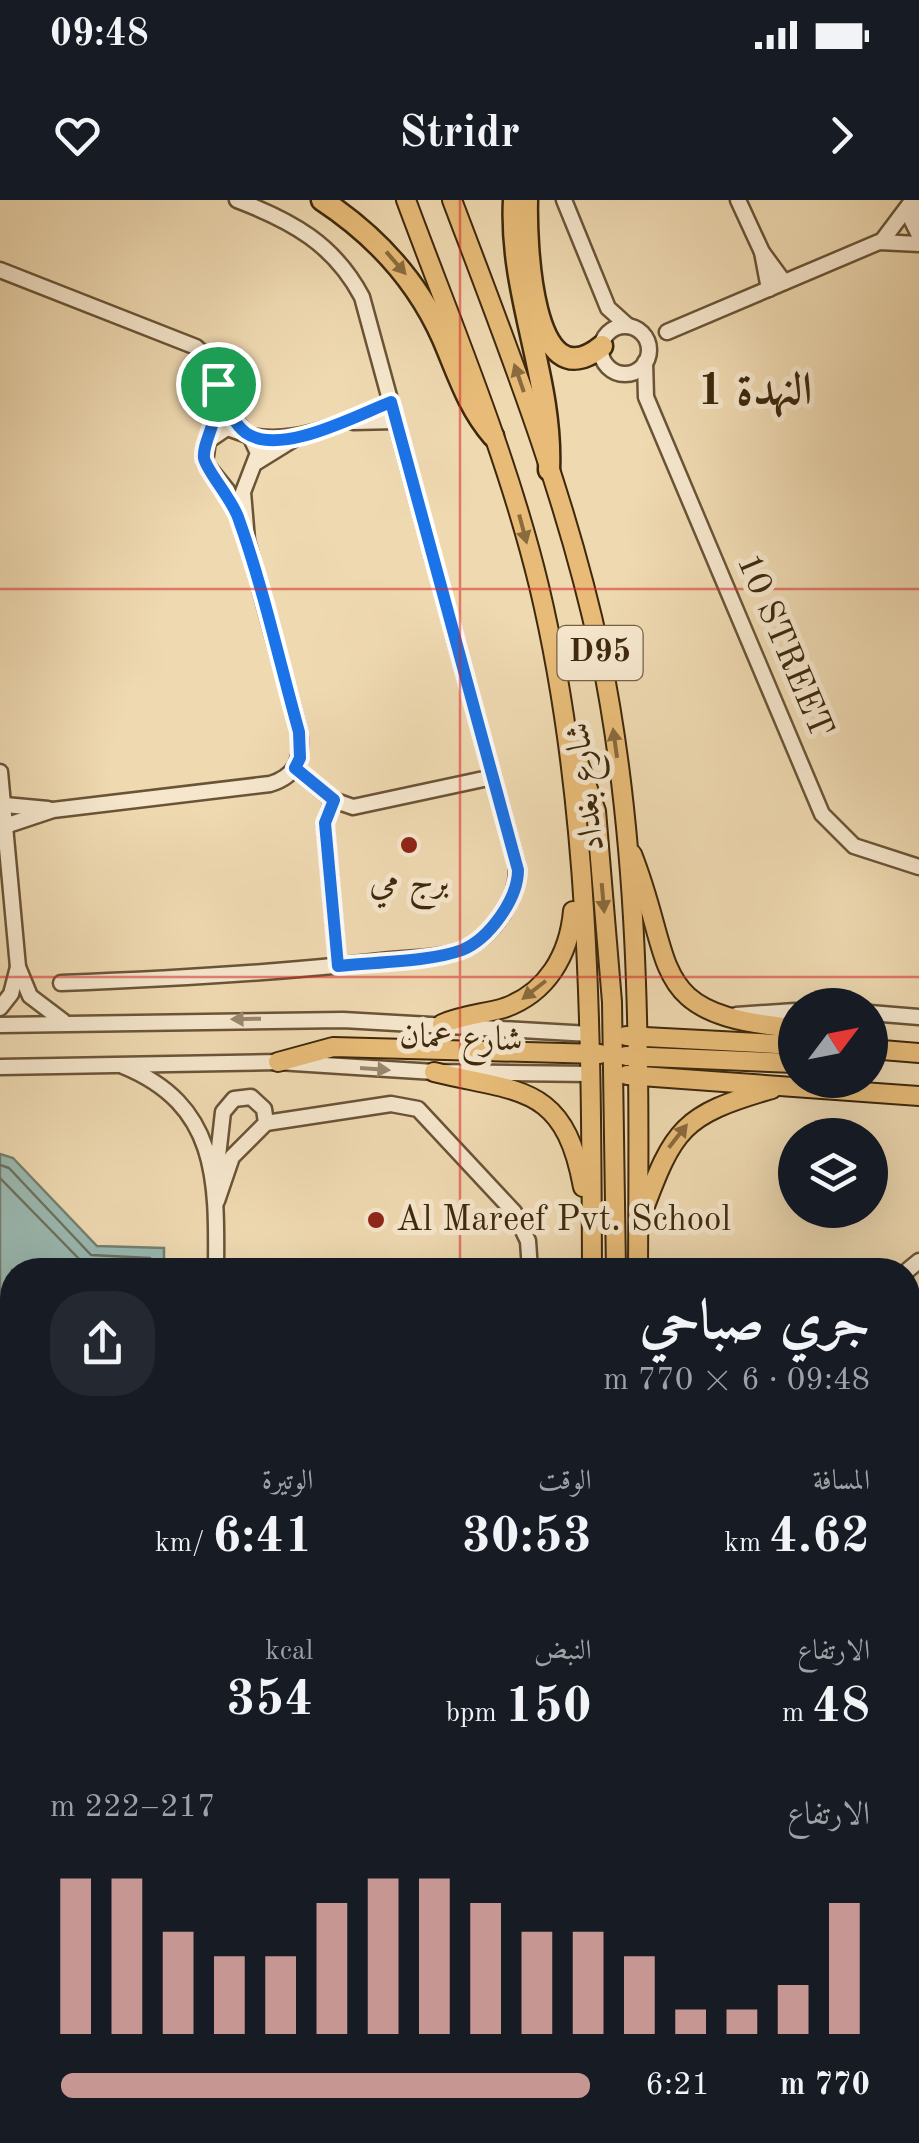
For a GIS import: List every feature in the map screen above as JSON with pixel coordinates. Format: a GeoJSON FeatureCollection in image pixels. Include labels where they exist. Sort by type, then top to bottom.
{"type":"FeatureCollection","features":[{"type":"Feature","properties":{"kind":"highway"},"geometry":{"type":"LineString","coordinates":[[322,200],[367,233],[406,275],[442,336],[473,409],[493,436]]}},
{"type":"Feature","properties":{"kind":"highway"},"geometry":{"type":"LineString","coordinates":[[514,200],[515,264],[545,393],[549,470]]}},
{"type":"Feature","properties":{"kind":"highway"},"geometry":{"type":"LineString","coordinates":[[527,200],[533,282],[546,338],[565,358],[578,360],[604,341]]}},
{"type":"Feature","properties":{"kind":"main road","name":"شارع بغداد"},"geometry":{"type":"LineString","coordinates":[[406,200],[493,436],[538,584],[567,736],[590,1034],[592,1258]]}},
{"type":"Feature","properties":{"kind":"main road","name":"شارع بغداد"},"geometry":{"type":"LineString","coordinates":[[452,200],[549,470],[600,652],[626,840],[636,1036],[638,1258]]}},
{"type":"Feature","properties":{"kind":"main road"},"geometry":{"type":"LineString","coordinates":[[567,736],[585,773],[596,811],[614,1035],[616,1258]]}},
{"type":"Feature","properties":{"kind":"main road"},"geometry":{"type":"LineString","coordinates":[[626,840],[670,974],[696,1002],[724,1018],[778,1026]]}},
{"type":"Feature","properties":{"kind":"main road"},"geometry":{"type":"LineString","coordinates":[[442,1024],[506,1007],[532,994],[550,976],[571,930],[578,871]]}},
{"type":"Feature","properties":{"kind":"main road","name":"شارع عمان"},"geometry":{"type":"LineString","coordinates":[[590,1034],[778,1044]]}},
{"type":"Feature","properties":{"kind":"main road"},"geometry":{"type":"LineString","coordinates":[[278,1062],[333,1047],[590,1054],[614,1065]]}},
{"type":"Feature","properties":{"kind":"main road"},"geometry":{"type":"LineString","coordinates":[[888,1049],[919,1052]]}},
{"type":"Feature","properties":{"kind":"main road"},"geometry":{"type":"LineString","coordinates":[[636,1066],[778,1062]]}},
{"type":"Feature","properties":{"kind":"main road","name":"شارع عمان"},"geometry":{"type":"LineString","coordinates":[[591,1074],[614,1065],[636,1066],[778,1085]]}},
{"type":"Feature","properties":{"kind":"main road"},"geometry":{"type":"LineString","coordinates":[[434,1072],[512,1087],[552,1112],[575,1151],[591,1218]]}},
{"type":"Feature","properties":{"kind":"main road"},"geometry":{"type":"LineString","coordinates":[[638,1224],[662,1160],[690,1121],[728,1102],[778,1087]]}},
{"type":"Feature","properties":{"kind":"main road","name":"شارع عمان"},"geometry":{"type":"LineString","coordinates":[[888,1094],[919,1096]]}},
{"type":"Feature","properties":{"kind":"street"},"geometry":{"type":"LineString","coordinates":[[62,983],[338,966],[463,950],[502,914],[517,887],[518,870],[368,313],[337,257],[296,226],[238,200]]}},
{"type":"Feature","properties":{"kind":"street"},"geometry":{"type":"LineString","coordinates":[[564,200],[608,308],[647,341],[646,397]]}},
{"type":"Feature","properties":{"kind":"street"},"geometry":{"type":"LineString","coordinates":[[738,200],[762,252],[784,282]]}},
{"type":"Feature","properties":{"kind":"street"},"geometry":{"type":"LineString","coordinates":[[912,200],[912,221],[919,235]]}},
{"type":"Feature","properties":{"kind":"street"},"geometry":{"type":"LineString","coordinates":[[882,241],[912,200]]}},
{"type":"Feature","properties":{"kind":"street"},"geometry":{"type":"LineString","coordinates":[[604,341],[632,328],[667,332],[882,241],[919,244]]}},
{"type":"Feature","properties":{"kind":"street"},"geometry":{"type":"LineString","coordinates":[[762,252],[770,288]]}},
{"type":"Feature","properties":{"kind":"street"},"geometry":{"type":"LineString","coordinates":[[0,270],[189,344],[204,354],[247,434],[254,468],[242,502],[247,540],[299,732],[300,758],[295,768],[270,784],[53,810],[8,826]]}},
{"type":"Feature","properties":{"kind":"street"},"geometry":{"type":"LineString","coordinates":[[608,308],[604,341],[607,365],[646,397]]}},
{"type":"Feature","properties":{"kind":"street"},"geometry":{"type":"LineString","coordinates":[[618,372],[630,373],[647,359],[667,332]]}},
{"type":"Feature","properties":{"kind":"street"},"geometry":{"type":"LineString","coordinates":[[218,384],[220,406],[205,448],[205,463],[220,480],[247,540]]}},
{"type":"Feature","properties":{"kind":"street","name":"10 STREET"},"geometry":{"type":"LineString","coordinates":[[646,397],[822,814],[854,846],[919,867]]}},
{"type":"Feature","properties":{"kind":"street"},"geometry":{"type":"LineString","coordinates":[[212,435],[227,428],[247,434],[299,436],[348,423],[391,402]]}},
{"type":"Feature","properties":{"kind":"street"},"geometry":{"type":"LineString","coordinates":[[348,423],[396,421]]}},
{"type":"Feature","properties":{"kind":"street"},"geometry":{"type":"LineString","coordinates":[[220,480],[236,482],[299,436]]}},
{"type":"Feature","properties":{"kind":"street"},"geometry":{"type":"LineString","coordinates":[[295,768],[334,800],[362,807],[493,777]]}},
{"type":"Feature","properties":{"kind":"street"},"geometry":{"type":"LineString","coordinates":[[0,772],[8,826],[18,967],[30,996],[66,1022]]}},
{"type":"Feature","properties":{"kind":"street"},"geometry":{"type":"LineString","coordinates":[[334,800],[325,823],[338,966]]}},
{"type":"Feature","properties":{"kind":"street"},"geometry":{"type":"LineString","coordinates":[[5,804],[53,810]]}},
{"type":"Feature","properties":{"kind":"street"},"geometry":{"type":"LineString","coordinates":[[0,1008],[11,994],[18,967]]}},
{"type":"Feature","properties":{"kind":"street"},"geometry":{"type":"LineString","coordinates":[[724,1018],[778,1013]]}},
{"type":"Feature","properties":{"kind":"street"},"geometry":{"type":"LineString","coordinates":[[888,1014],[919,1017]]}},
{"type":"Feature","properties":{"kind":"street","name":"شارع عمان"},"geometry":{"type":"LineString","coordinates":[[0,1025],[253,1019],[442,1024],[590,1034]]}},
{"type":"Feature","properties":{"kind":"street"},"geometry":{"type":"LineString","coordinates":[[113,1062],[154,1079],[180,1099],[196,1124],[215,1196]]}},
{"type":"Feature","properties":{"kind":"street","name":"شارع عمان"},"geometry":{"type":"LineString","coordinates":[[0,1067],[278,1062],[434,1072],[591,1074]]}},
{"type":"Feature","properties":{"kind":"street"},"geometry":{"type":"LineString","coordinates":[[216,1258],[215,1196],[227,1104],[251,1097],[264,1109],[266,1122]]}},
{"type":"Feature","properties":{"kind":"street"},"geometry":{"type":"LineString","coordinates":[[215,1196],[232,1156],[266,1122],[391,1104],[418,1109],[514,1212],[528,1241],[529,1258]]}},
{"type":"Feature","properties":{"kind":"water"},"geometry":{"type":"Polygon","coordinates":[[[0,1154],[13,1158],[97,1246],[164,1248],[164,1258],[0,1258],[0,1154]]]}},
{"type":"Feature","properties":{"kind":"place","name":"برج مي"},"geometry":{"type":"Point","coordinates":[409,845]}},
{"type":"Feature","properties":{"kind":"place","name":"Al Mareef Pvt. School"},"geometry":{"type":"Point","coordinates":[376,1220]}},
{"type":"Feature","properties":{"kind":"district","name":"النهدة 1"},"geometry":{"type":"Point","coordinates":[755,392]}},
{"type":"Feature","properties":{"kind":"route"},"geometry":{"type":"LineString","coordinates":[[218,384],[238,425],[250,436],[260,438],[299,436],[348,423],[391,402],[518,870],[517,887],[502,914],[463,950],[338,966],[325,823],[334,800],[295,768],[300,758],[299,732],[247,540],[227,490],[205,463],[205,448],[220,406],[218,384]]}}]}
